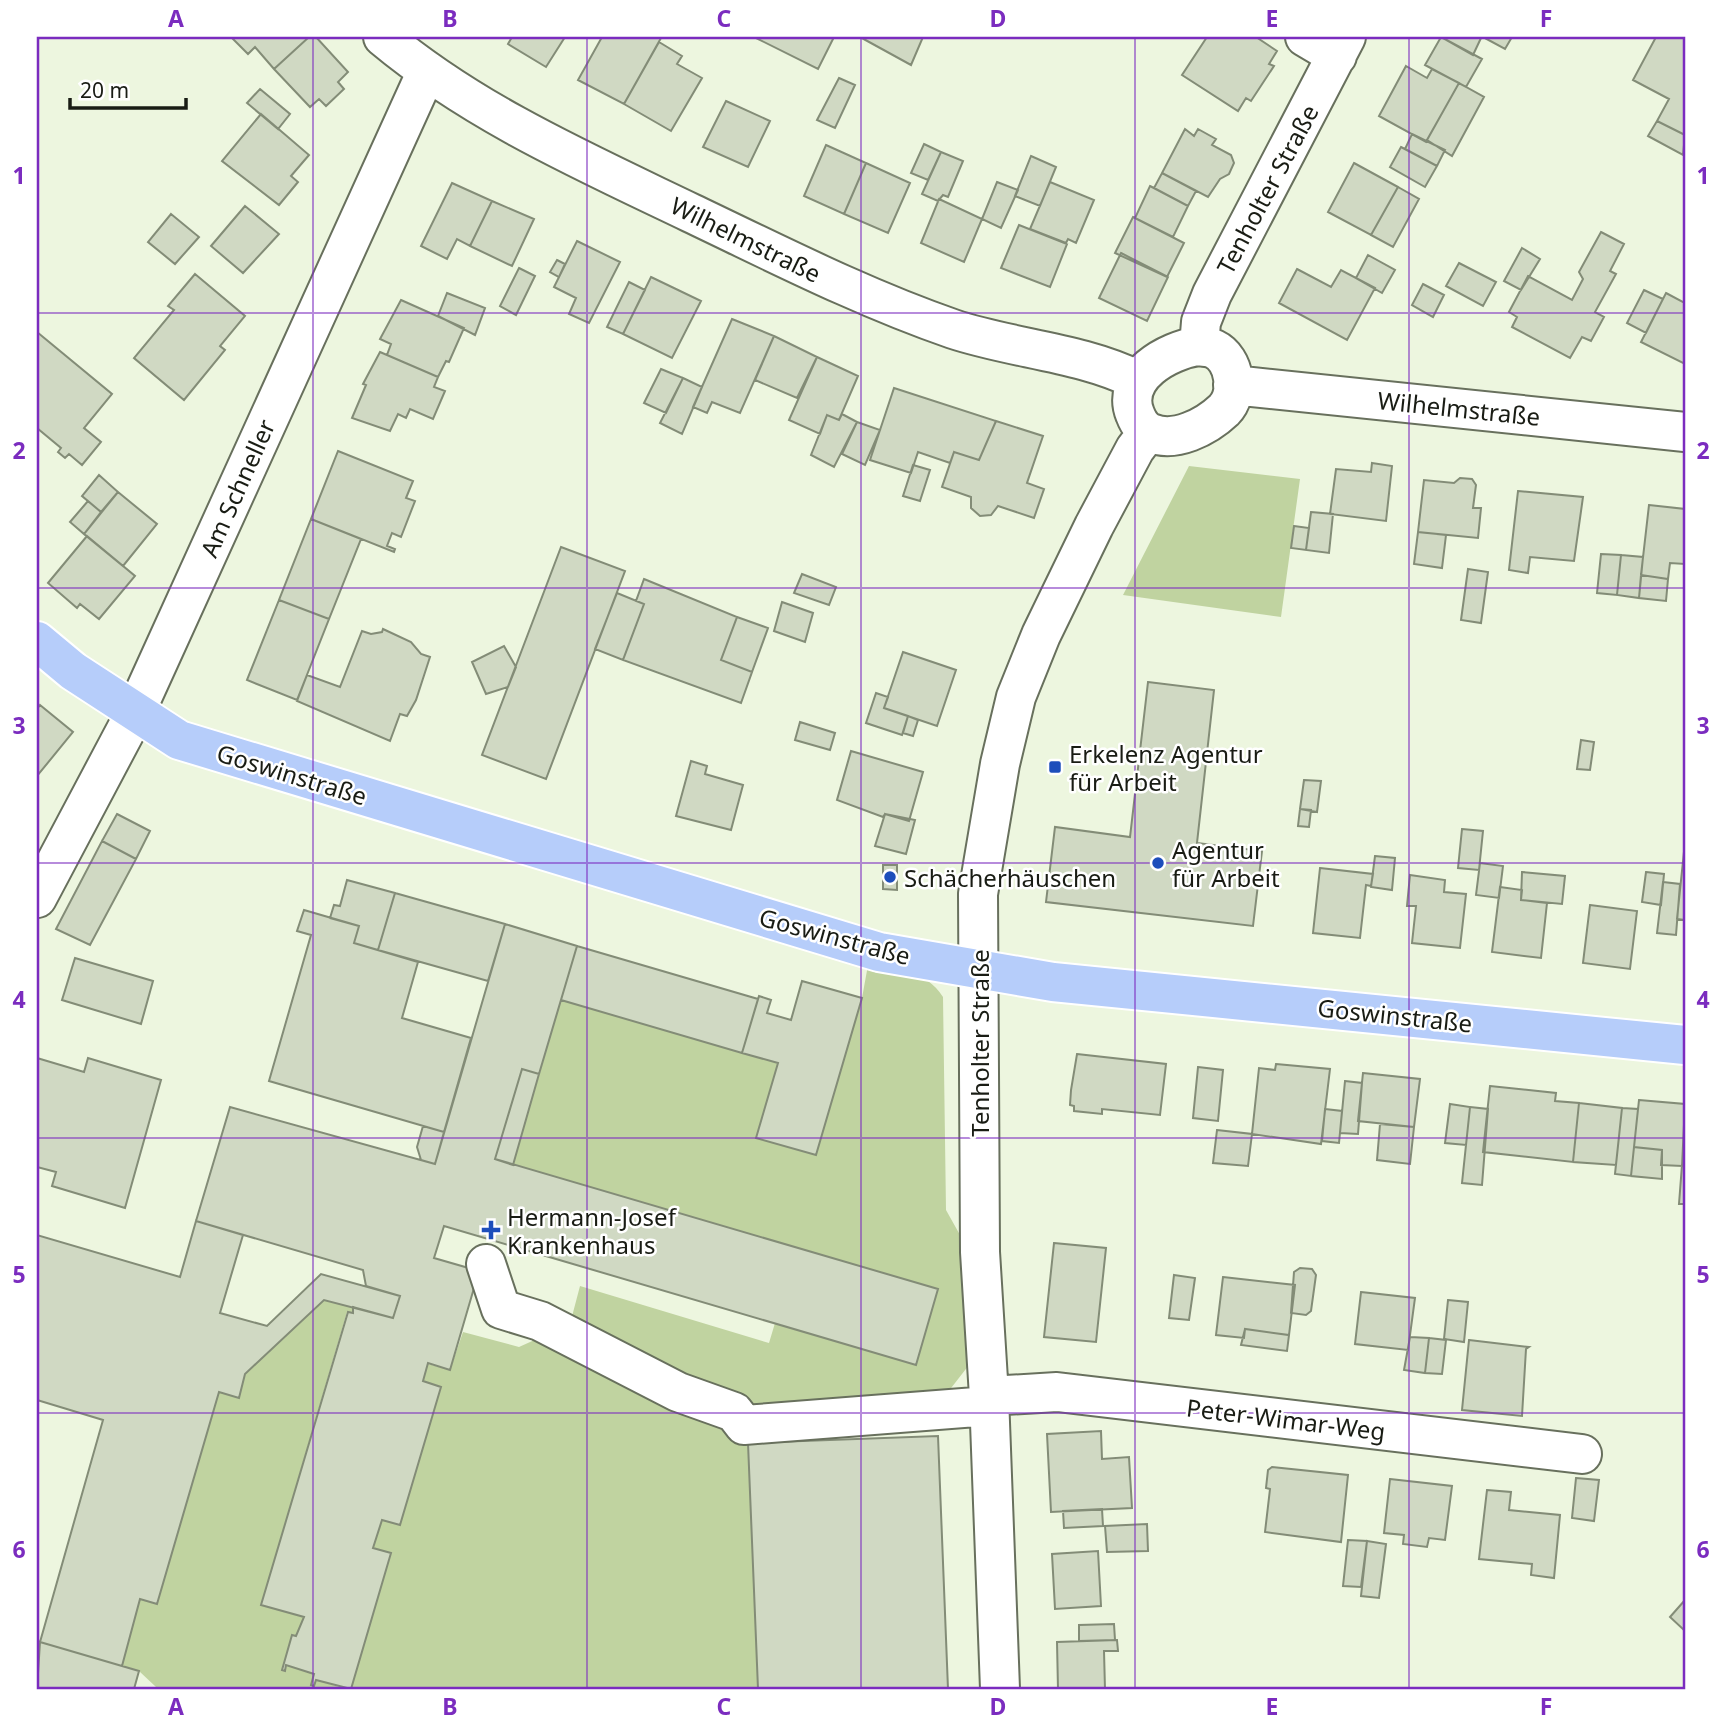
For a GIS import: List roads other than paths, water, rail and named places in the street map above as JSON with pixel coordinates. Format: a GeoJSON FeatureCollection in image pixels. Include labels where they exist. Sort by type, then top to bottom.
{"type":"FeatureCollection","features":[{"type":"Feature","properties":{"kind":"main road","name":"Goswinstraße"},"geometry":{"type":"LineString","coordinates":[[37,640],[73,671],[179,740],[879,952],[1053,982],[1685,1045]]}},
{"type":"Feature","properties":{"kind":"street","name":"Wilhelmstraße"},"geometry":{"type":"LineString","coordinates":[[383,37],[426,73],[480,106],[615,176],[821,275],[952,329],[1009,346],[1093,364],[1137,380]]}},
{"type":"Feature","properties":{"kind":"street","name":"Tenholter Straße"},"geometry":{"type":"LineString","coordinates":[[1199,346],[1201,322],[1212,294],[1329,43]]}},
{"type":"Feature","properties":{"kind":"street","name":"Am Schneller"},"geometry":{"type":"LineString","coordinates":[[37,898],[135,713],[426,73]]}},
{"type":"Feature","properties":{"kind":"street"},"geometry":{"type":"LineString","coordinates":[[1199,346],[1214,349],[1225,358],[1233,386],[1232,396],[1224,409],[1182,436],[1165,438],[1148,432],[1138,422],[1131,405],[1137,380],[1152,366],[1186,348],[1199,346]]}},
{"type":"Feature","properties":{"kind":"street","name":"Wilhelmstraße"},"geometry":{"type":"LineString","coordinates":[[1233,386],[1685,432]]}},
{"type":"Feature","properties":{"kind":"street","name":"Tenholter Straße"},"geometry":{"type":"LineString","coordinates":[[1000,1689],[989,1401],[980,1252],[978,894],[1000,764],[1016,697],[1041,635],[1094,527],[1135,449],[1148,432]]}},
{"type":"Feature","properties":{"kind":"street","name":"Peter-Wimar-Weg"},"geometry":{"type":"LineString","coordinates":[[486,1264],[500,1309],[540,1321],[678,1392],[734,1412],[744,1425],[1057,1392],[1582,1454]]}},
{"type":"Feature","properties":{"kind":"place","name":"Erkelenz Agentur für Arbeit"},"geometry":{"type":"Point","coordinates":[1055,767]}},
{"type":"Feature","properties":{"kind":"place","name":"Agentur für Arbeit"},"geometry":{"type":"Point","coordinates":[1158,863]}},
{"type":"Feature","properties":{"kind":"place","name":"Schächerhäuschen"},"geometry":{"type":"Point","coordinates":[890,877]}},
{"type":"Feature","properties":{"kind":"place","name":"Hermann-Josef Krankenhaus"},"geometry":{"type":"Point","coordinates":[491,1230]}}]}
